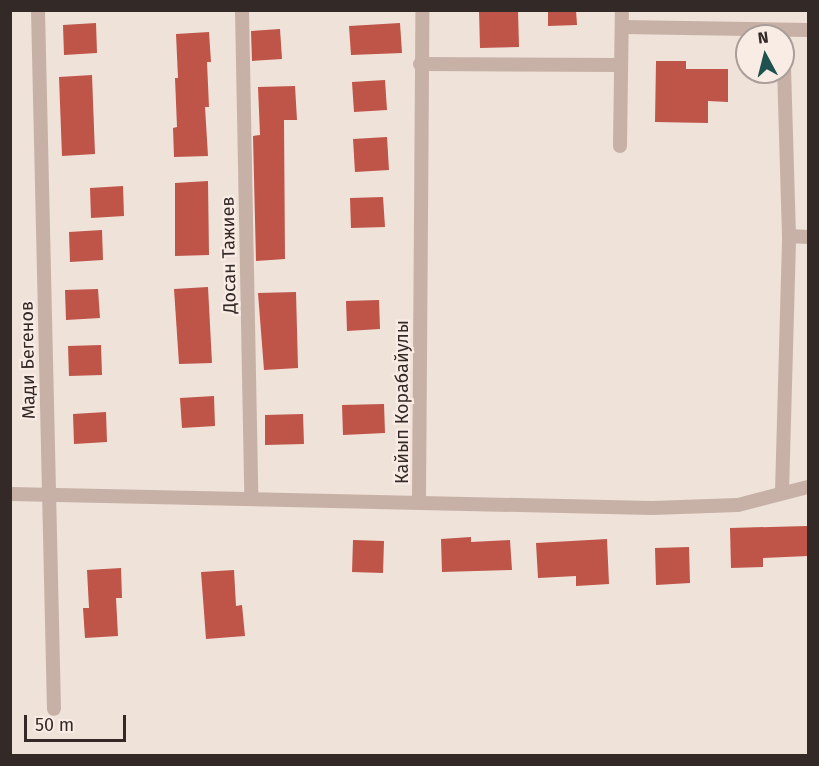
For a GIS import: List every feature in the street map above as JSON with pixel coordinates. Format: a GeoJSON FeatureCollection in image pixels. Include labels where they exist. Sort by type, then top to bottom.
{"type":"FeatureCollection","features":[{"type":"Feature","properties":{"kind":"street","name":"Мади Бегенов"},"geometry":{"type":"LineString","coordinates":[[38,10],[54,710]]}},
{"type":"Feature","properties":{"kind":"street","name":"Досан Тажиев"},"geometry":{"type":"LineString","coordinates":[[242,10],[251,498]]}},
{"type":"Feature","properties":{"kind":"street","name":"Кайып Корабайулы"},"geometry":{"type":"LineString","coordinates":[[422,10],[420,501],[652,508],[738,505],[808,487]]}},
{"type":"Feature","properties":{"kind":"street"},"geometry":{"type":"LineString","coordinates":[[620,146],[622,10]]}},
{"type":"Feature","properties":{"kind":"street"},"geometry":{"type":"LineString","coordinates":[[622,27],[735,29]]}},
{"type":"Feature","properties":{"kind":"street"},"geometry":{"type":"LineString","coordinates":[[420,64],[621,66]]}},
{"type":"Feature","properties":{"kind":"street"},"geometry":{"type":"LineString","coordinates":[[782,492],[789,236],[785,84]]}},
{"type":"Feature","properties":{"kind":"street"},"geometry":{"type":"LineString","coordinates":[[789,236],[808,237]]}},
{"type":"Feature","properties":{"kind":"street"},"geometry":{"type":"LineString","coordinates":[[10,494],[420,501]]}},
{"type":"Feature","properties":{"kind":"building"},"geometry":{"type":"Polygon","coordinates":[[[479,10],[518,10],[519,47],[480,48],[479,10]]]}},
{"type":"Feature","properties":{"kind":"building"},"geometry":{"type":"Polygon","coordinates":[[[548,10],[576,10],[577,25],[548,26],[548,10]]]}},
{"type":"Feature","properties":{"kind":"building"},"geometry":{"type":"Polygon","coordinates":[[[96,23],[97,53],[64,55],[63,25],[96,23]]]}},
{"type":"Feature","properties":{"kind":"building"},"geometry":{"type":"Polygon","coordinates":[[[400,23],[402,53],[351,55],[349,26],[400,23]]]}},
{"type":"Feature","properties":{"kind":"building"},"geometry":{"type":"Polygon","coordinates":[[[280,29],[282,59],[252,61],[251,31],[280,29]]]}},
{"type":"Feature","properties":{"kind":"building"},"geometry":{"type":"Polygon","coordinates":[[[209,32],[211,62],[207,62],[209,107],[205,107],[208,156],[174,157],[173,128],[177,127],[175,78],[178,78],[176,34],[209,32]]]}},
{"type":"Feature","properties":{"kind":"building"},"geometry":{"type":"Polygon","coordinates":[[[656,61],[686,61],[686,69],[728,69],[728,102],[708,101],[708,123],[655,122],[656,61]]]}},
{"type":"Feature","properties":{"kind":"building"},"geometry":{"type":"Polygon","coordinates":[[[92,75],[95,154],[62,156],[59,77],[92,75]]]}},
{"type":"Feature","properties":{"kind":"building"},"geometry":{"type":"Polygon","coordinates":[[[385,80],[387,110],[354,112],[352,82],[385,80]]]}},
{"type":"Feature","properties":{"kind":"building"},"geometry":{"type":"Polygon","coordinates":[[[295,86],[297,120],[284,120],[285,259],[256,261],[253,136],[260,135],[258,87],[295,86]]]}},
{"type":"Feature","properties":{"kind":"building"},"geometry":{"type":"Polygon","coordinates":[[[387,137],[389,170],[355,172],[353,139],[387,137]]]}},
{"type":"Feature","properties":{"kind":"building"},"geometry":{"type":"Polygon","coordinates":[[[208,181],[209,255],[175,256],[175,183],[208,181]]]}},
{"type":"Feature","properties":{"kind":"building"},"geometry":{"type":"Polygon","coordinates":[[[123,186],[124,216],[91,218],[90,188],[123,186]]]}},
{"type":"Feature","properties":{"kind":"building"},"geometry":{"type":"Polygon","coordinates":[[[383,197],[385,227],[351,228],[350,198],[383,197]]]}},
{"type":"Feature","properties":{"kind":"building"},"geometry":{"type":"Polygon","coordinates":[[[102,230],[103,260],[70,262],[69,232],[102,230]]]}},
{"type":"Feature","properties":{"kind":"building"},"geometry":{"type":"Polygon","coordinates":[[[208,287],[212,363],[179,364],[174,289],[208,287]]]}},
{"type":"Feature","properties":{"kind":"building"},"geometry":{"type":"Polygon","coordinates":[[[98,289],[100,318],[66,320],[65,290],[98,289]]]}},
{"type":"Feature","properties":{"kind":"building"},"geometry":{"type":"Polygon","coordinates":[[[296,292],[298,368],[264,370],[258,293],[296,292]]]}},
{"type":"Feature","properties":{"kind":"building"},"geometry":{"type":"Polygon","coordinates":[[[379,300],[380,329],[347,331],[346,301],[379,300]]]}},
{"type":"Feature","properties":{"kind":"building"},"geometry":{"type":"Polygon","coordinates":[[[101,345],[102,375],[69,376],[68,346],[101,345]]]}},
{"type":"Feature","properties":{"kind":"building"},"geometry":{"type":"Polygon","coordinates":[[[214,396],[215,426],[182,428],[180,398],[214,396]]]}},
{"type":"Feature","properties":{"kind":"building"},"geometry":{"type":"Polygon","coordinates":[[[384,404],[385,433],[343,435],[342,405],[384,404]]]}},
{"type":"Feature","properties":{"kind":"building"},"geometry":{"type":"Polygon","coordinates":[[[106,412],[107,442],[74,444],[73,414],[106,412]]]}},
{"type":"Feature","properties":{"kind":"building"},"geometry":{"type":"Polygon","coordinates":[[[303,414],[304,444],[265,445],[265,415],[303,414]]]}},
{"type":"Feature","properties":{"kind":"building"},"geometry":{"type":"Polygon","coordinates":[[[807,526],[808,556],[763,558],[763,567],[731,568],[730,528],[807,526]]]}},
{"type":"Feature","properties":{"kind":"building"},"geometry":{"type":"Polygon","coordinates":[[[471,537],[471,542],[510,540],[512,570],[442,572],[441,539],[471,537]]]}},
{"type":"Feature","properties":{"kind":"building"},"geometry":{"type":"Polygon","coordinates":[[[607,539],[609,584],[576,586],[576,576],[538,578],[536,543],[607,539]]]}},
{"type":"Feature","properties":{"kind":"building"},"geometry":{"type":"Polygon","coordinates":[[[353,540],[384,541],[383,573],[352,572],[353,540]]]}},
{"type":"Feature","properties":{"kind":"building"},"geometry":{"type":"Polygon","coordinates":[[[689,547],[690,583],[656,585],[655,548],[689,547]]]}},
{"type":"Feature","properties":{"kind":"building"},"geometry":{"type":"Polygon","coordinates":[[[121,568],[122,598],[116,598],[118,636],[85,638],[83,608],[89,608],[87,570],[121,568]]]}},
{"type":"Feature","properties":{"kind":"building"},"geometry":{"type":"Polygon","coordinates":[[[234,570],[236,606],[242,605],[245,636],[206,639],[201,572],[234,570]]]}}]}
